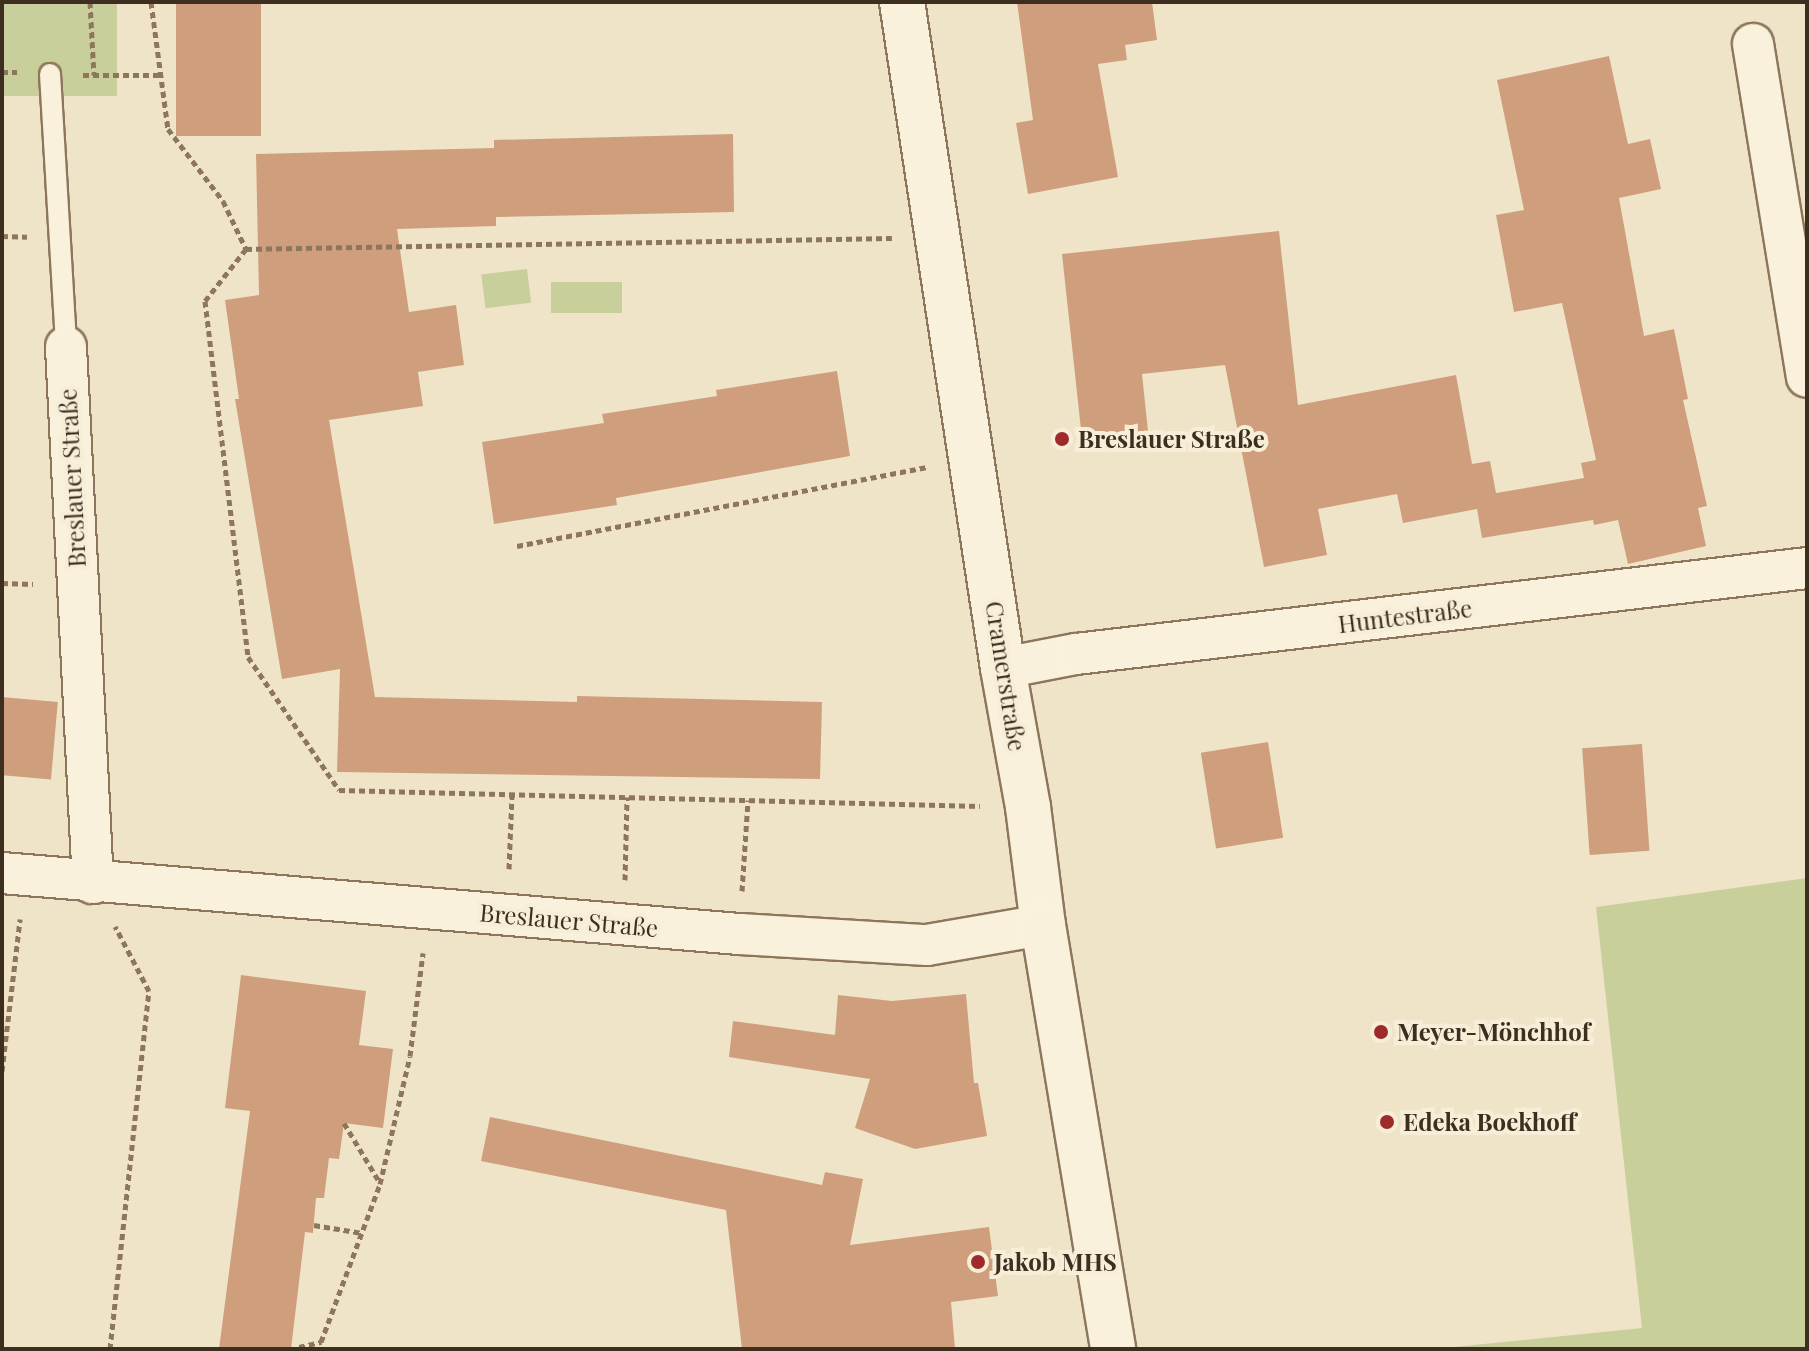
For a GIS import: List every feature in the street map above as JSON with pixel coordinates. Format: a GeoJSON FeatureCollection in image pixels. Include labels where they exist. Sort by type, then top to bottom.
{"type":"FeatureCollection","features":[{"type":"Feature","properties":{"kind":"main road","name":"Cramerstraße"},"geometry":{"type":"LineString","coordinates":[[902,2],[1003,668],[1028,807],[1043,925],[1113,1349]]}},
{"type":"Feature","properties":{"kind":"street"},"geometry":{"type":"LineString","coordinates":[[1753,44],[1807,377]]}},
{"type":"Feature","properties":{"kind":"street","name":"Breslauer Straße"},"geometry":{"type":"LineString","coordinates":[[66,347],[93,883]]}},
{"type":"Feature","properties":{"kind":"street","name":"Huntestraße"},"geometry":{"type":"LineString","coordinates":[[1003,668],[1076,654],[1807,568]]}},
{"type":"Feature","properties":{"kind":"street","name":"Breslauer Straße"},"geometry":{"type":"LineString","coordinates":[[14,874],[93,883],[740,934],[927,945],[1043,925]]}},
{"type":"Feature","properties":{"kind":"lane","name":"Breslauer Straße"},"geometry":{"type":"LineString","coordinates":[[50,74],[66,347]]}},
{"type":"Feature","properties":{"kind":"path"},"geometry":{"type":"LineString","coordinates":[[90,2],[94,75],[161,75]]}},
{"type":"Feature","properties":{"kind":"path"},"geometry":{"type":"LineString","coordinates":[[151,2],[168,129],[223,201],[246,249]]}},
{"type":"Feature","properties":{"kind":"path"},"geometry":{"type":"LineString","coordinates":[[246,249],[937,238]]}},
{"type":"Feature","properties":{"kind":"path"},"geometry":{"type":"LineString","coordinates":[[246,249],[205,301],[248,657],[339,790],[1028,807]]}},
{"type":"Feature","properties":{"kind":"path"},"geometry":{"type":"LineString","coordinates":[[517,546],[972,458]]}},
{"type":"Feature","properties":{"kind":"path"},"geometry":{"type":"LineString","coordinates":[[507,914],[512,794]]}},
{"type":"Feature","properties":{"kind":"path"},"geometry":{"type":"LineString","coordinates":[[624,923],[627,797]]}},
{"type":"Feature","properties":{"kind":"path"},"geometry":{"type":"LineString","coordinates":[[740,934],[748,800]]}},
{"type":"Feature","properties":{"kind":"path"},"geometry":{"type":"LineString","coordinates":[[2,1071],[14,874]]}},
{"type":"Feature","properties":{"kind":"path"},"geometry":{"type":"LineString","coordinates":[[93,883],[149,991],[110,1349]]}},
{"type":"Feature","properties":{"kind":"path"},"geometry":{"type":"LineString","coordinates":[[299,1347],[321,1342],[380,1184],[410,1056],[430,909]]}},
{"type":"Feature","properties":{"kind":"path"},"geometry":{"type":"LineString","coordinates":[[344,1123],[380,1184]]}},
{"type":"Feature","properties":{"kind":"path"},"geometry":{"type":"LineString","coordinates":[[314,1225],[362,1233]]}},
{"type":"Feature","properties":{"kind":"green space"},"geometry":{"type":"Polygon","coordinates":[[[2,2],[117,2],[117,96],[2,96],[2,2]]]}},
{"type":"Feature","properties":{"kind":"green space"},"geometry":{"type":"Polygon","coordinates":[[[527,269],[531,303],[485,308],[481,275],[527,269]]]}},
{"type":"Feature","properties":{"kind":"green space"},"geometry":{"type":"Polygon","coordinates":[[[551,282],[622,282],[622,313],[551,313],[551,282]]]}},
{"type":"Feature","properties":{"kind":"green space"},"geometry":{"type":"Polygon","coordinates":[[[1807,878],[1807,1349],[1434,1349],[1642,1328],[1596,907],[1807,878]]]}},
{"type":"Feature","properties":{"kind":"building"},"geometry":{"type":"Polygon","coordinates":[[[176,2],[261,2],[261,136],[176,136],[176,2]]]}},
{"type":"Feature","properties":{"kind":"building"},"geometry":{"type":"Polygon","coordinates":[[[1017,2],[1152,2],[1157,40],[1125,45],[1127,60],[1098,64],[1118,177],[1028,194],[1016,123],[1033,120],[1017,2]]]}},
{"type":"Feature","properties":{"kind":"building"},"geometry":{"type":"Polygon","coordinates":[[[1609,56],[1628,144],[1650,139],[1661,189],[1619,198],[1644,336],[1674,329],[1688,399],[1683,400],[1707,506],[1698,508],[1706,546],[1628,564],[1618,520],[1594,525],[1593,520],[1482,538],[1477,509],[1403,523],[1397,494],[1318,509],[1327,555],[1264,567],[1225,365],[1142,374],[1148,431],[1082,439],[1062,254],[1279,231],[1298,405],[1456,375],[1472,464],[1490,461],[1496,493],[1584,478],[1581,463],[1596,460],[1562,303],[1514,312],[1496,215],[1524,210],[1497,80],[1609,56]]]}},
{"type":"Feature","properties":{"kind":"building"},"geometry":{"type":"Polygon","coordinates":[[[733,134],[734,212],[496,217],[496,226],[397,229],[409,312],[456,305],[464,365],[418,372],[423,406],[329,420],[375,697],[577,702],[577,696],[822,702],[820,779],[337,772],[340,669],[282,679],[235,399],[239,399],[225,300],[259,295],[256,154],[494,148],[494,140],[733,134]]]}},
{"type":"Feature","properties":{"kind":"building"},"geometry":{"type":"Polygon","coordinates":[[[837,371],[850,456],[616,498],[617,505],[494,524],[482,442],[604,423],[602,414],[717,396],[716,390],[837,371]]]}},
{"type":"Feature","properties":{"kind":"building"},"geometry":{"type":"Polygon","coordinates":[[[2,697],[58,702],[51,780],[2,775],[2,697]]]}},
{"type":"Feature","properties":{"kind":"building"},"geometry":{"type":"Polygon","coordinates":[[[1268,742],[1283,838],[1216,848],[1201,753],[1268,742]]]}},
{"type":"Feature","properties":{"kind":"building"},"geometry":{"type":"Polygon","coordinates":[[[1642,744],[1649,851],[1590,855],[1582,748],[1642,744]]]}},
{"type":"Feature","properties":{"kind":"building"},"geometry":{"type":"Polygon","coordinates":[[[241,975],[366,991],[359,1045],[393,1049],[383,1128],[344,1123],[339,1159],[329,1158],[324,1198],[316,1198],[313,1233],[305,1232],[291,1349],[219,1349],[250,1111],[225,1108],[241,975]]]}},
{"type":"Feature","properties":{"kind":"building"},"geometry":{"type":"Polygon","coordinates":[[[966,994],[974,1083],[978,1083],[987,1136],[915,1149],[855,1128],[870,1079],[729,1057],[733,1021],[835,1035],[838,995],[892,1001],[966,994]]]}},
{"type":"Feature","properties":{"kind":"building"},"geometry":{"type":"Polygon","coordinates":[[[490,1117],[822,1185],[825,1172],[863,1179],[850,1245],[989,1227],[998,1296],[951,1302],[955,1349],[742,1349],[726,1210],[481,1161],[490,1117]]]}},
{"type":"Feature","properties":{"kind":"place","name":"Breslauer Straße"},"geometry":{"type":"Point","coordinates":[1062,439]}},
{"type":"Feature","properties":{"kind":"place","name":"Meyer-Mönchhof"},"geometry":{"type":"Point","coordinates":[1381,1032]}},
{"type":"Feature","properties":{"kind":"place","name":"Edeka Boekhoff"},"geometry":{"type":"Point","coordinates":[1387,1122]}},
{"type":"Feature","properties":{"kind":"place","name":"Jakob MHS"},"geometry":{"type":"Point","coordinates":[978,1262]}}]}
